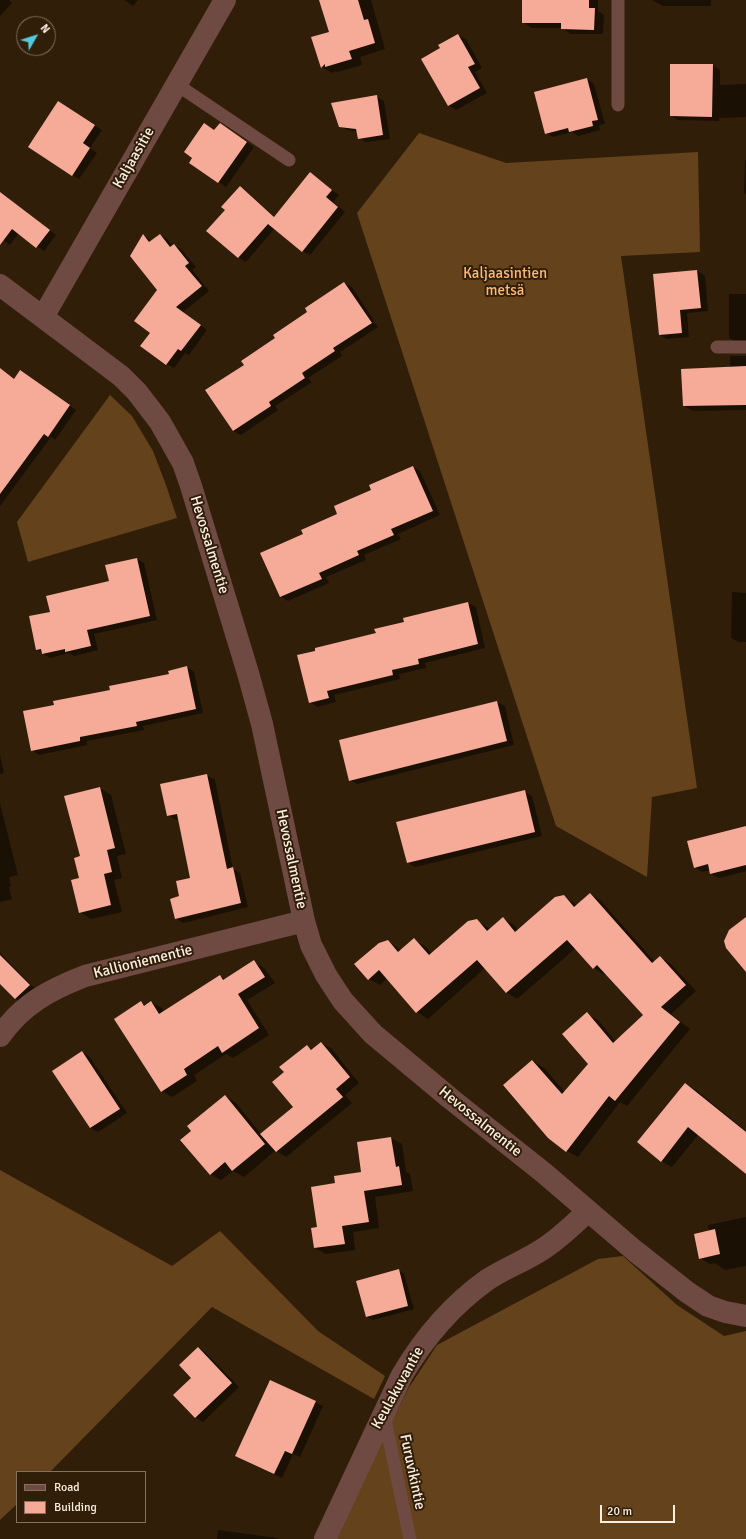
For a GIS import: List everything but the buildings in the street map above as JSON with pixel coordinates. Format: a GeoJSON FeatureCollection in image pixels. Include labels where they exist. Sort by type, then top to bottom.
{"type":"FeatureCollection","features":[{"type":"Feature","properties":{"kind":"street","name":"Kaljaasitie"},"geometry":{"type":"LineString","coordinates":[[43,317],[176,84],[226,0]]}},
{"type":"Feature","properties":{"kind":"street","name":"Hevossalmentie"},"geometry":{"type":"LineString","coordinates":[[0,285],[121,376],[138,392],[160,422],[183,463],[248,673],[263,732],[304,921],[311,945],[326,975],[344,1001],[373,1034],[451,1099],[544,1173],[646,1260],[708,1306],[725,1312],[746,1316]]}},
{"type":"Feature","properties":{"kind":"street","name":"Kallioniementie"},"geometry":{"type":"LineString","coordinates":[[0,1036],[21,1013],[41,995],[85,976],[304,921]]}},
{"type":"Feature","properties":{"kind":"street","name":"Keulakuvantie"},"geometry":{"type":"LineString","coordinates":[[325,1539],[383,1412],[415,1352],[447,1314],[487,1280],[542,1250],[561,1236],[588,1211]]}},
{"type":"Feature","properties":{"kind":"lane"},"geometry":{"type":"LineString","coordinates":[[618,0],[618,105]]}},
{"type":"Feature","properties":{"kind":"lane"},"geometry":{"type":"LineString","coordinates":[[176,84],[289,160]]}},
{"type":"Feature","properties":{"kind":"lane"},"geometry":{"type":"LineString","coordinates":[[717,348],[746,347]]}},
{"type":"Feature","properties":{"kind":"lane","name":"Furuvikintie"},"geometry":{"type":"LineString","coordinates":[[383,1412],[410,1539]]}},
{"type":"Feature","properties":{"kind":"green space","name":"Kaljaasintien metsä"},"geometry":{"type":"Polygon","coordinates":[[[419,133],[506,163],[698,152],[700,252],[621,256],[697,788],[652,797],[647,877],[556,826],[357,213],[419,133]]]}},
{"type":"Feature","properties":{"kind":"green space"},"geometry":{"type":"Polygon","coordinates":[[[110,395],[132,416],[153,451],[177,518],[28,562],[17,522],[110,395]]]}},
{"type":"Feature","properties":{"kind":"green space"},"geometry":{"type":"Polygon","coordinates":[[[0,1170],[172,1266],[220,1231],[318,1331],[385,1376],[374,1399],[212,1307],[51,1471],[16,1471],[16,1505],[0,1520],[0,1170]]]}},
{"type":"Feature","properties":{"kind":"green space"},"geometry":{"type":"Polygon","coordinates":[[[623,1256],[677,1305],[724,1336],[746,1331],[746,1539],[336,1539],[408,1389],[437,1345],[598,1259],[623,1256]]]}}]}
